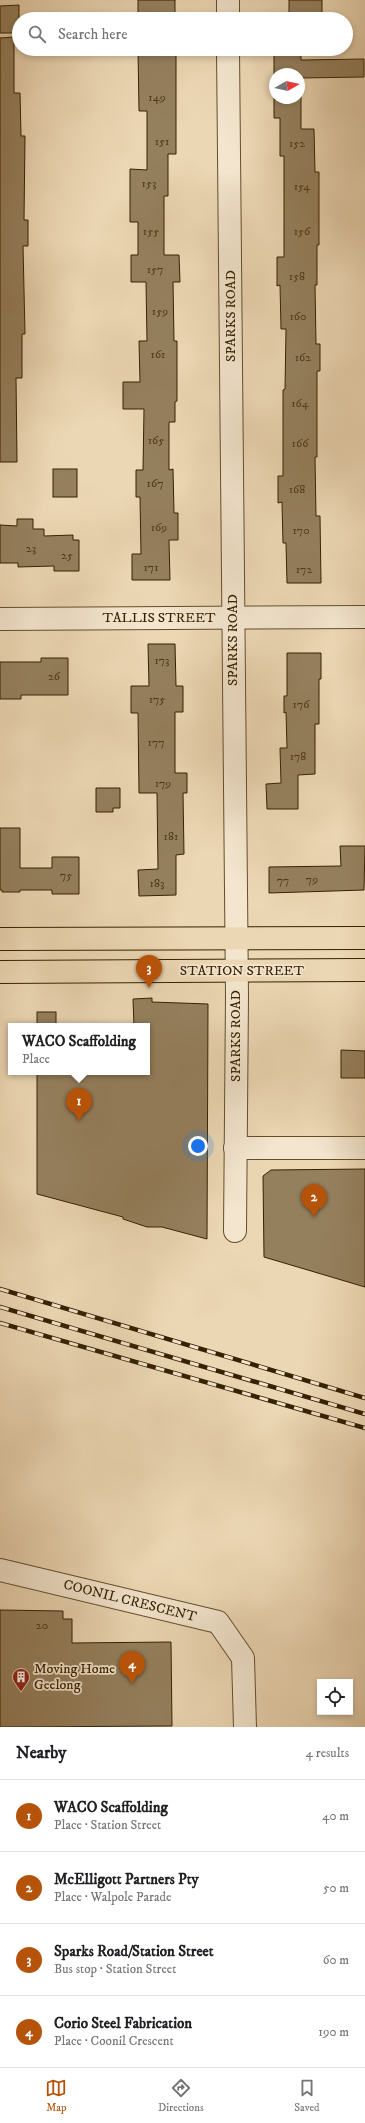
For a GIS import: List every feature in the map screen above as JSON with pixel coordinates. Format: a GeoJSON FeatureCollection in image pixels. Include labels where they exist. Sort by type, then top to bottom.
{"type":"FeatureCollection","features":[{"type":"Feature","properties":{"kind":"main road"},"geometry":{"type":"LineString","coordinates":[[0,940],[365,938]]}},
{"type":"Feature","properties":{"kind":"main road","name":"STATION STREET"},"geometry":{"type":"LineString","coordinates":[[0,972],[365,970]]}},
{"type":"Feature","properties":{"kind":"street"},"geometry":{"type":"LineString","coordinates":[[228,0],[228,12]]}},
{"type":"Feature","properties":{"kind":"street","name":"SPARKS ROAD"},"geometry":{"type":"LineString","coordinates":[[228,56],[236,939],[235,1231]]}},
{"type":"Feature","properties":{"kind":"street","name":"TALLIS STREET"},"geometry":{"type":"LineString","coordinates":[[0,619],[365,616]]}},
{"type":"Feature","properties":{"kind":"street"},"geometry":{"type":"LineString","coordinates":[[236,1148],[365,1148]]}},
{"type":"Feature","properties":{"kind":"street","name":"COONIL CRESCENT"},"geometry":{"type":"LineString","coordinates":[[0,1570],[218,1622],[243,1658],[245,1727]]}},
{"type":"Feature","properties":{"kind":"building"},"geometry":{"type":"Polygon","coordinates":[[[138,0],[175,0],[175,12],[138,12],[138,0]]]}},
{"type":"Feature","properties":{"kind":"building"},"geometry":{"type":"Polygon","coordinates":[[[289,0],[322,0],[322,12],[289,12],[289,0]]]}},
{"type":"Feature","properties":{"kind":"building"},"geometry":{"type":"Polygon","coordinates":[[[19,5],[19,12],[12,12],[12,33],[0,33],[0,6],[19,5]]]}},
{"type":"Feature","properties":{"kind":"building"},"geometry":{"type":"Polygon","coordinates":[[[12,37],[12,56],[14,56],[14,93],[20,93],[21,136],[25,136],[24,220],[28,220],[28,246],[23,246],[25,334],[22,334],[22,378],[16,378],[17,462],[0,462],[0,38],[12,37]]]}},
{"type":"Feature","properties":{"kind":"building"},"geometry":{"type":"Polygon","coordinates":[[[138,56],[176,56],[176,154],[168,154],[168,196],[164,196],[164,255],[179,255],[180,282],[173,282],[174,341],[177,341],[177,401],[175,402],[175,422],[169,422],[169,470],[173,469],[174,513],[178,513],[178,540],[169,540],[170,580],[132,580],[132,554],[141,554],[140,497],[136,497],[136,470],[143,470],[144,409],[123,409],[123,382],[140,382],[139,341],[147,341],[146,282],[131,282],[131,255],[138,255],[138,222],[130,222],[130,169],[147,170],[147,111],[139,111],[138,56]]]}},
{"type":"Feature","properties":{"kind":"building"},"geometry":{"type":"Polygon","coordinates":[[[274,56],[301,56],[301,60],[364,59],[364,77],[305,78],[305,68],[274,68],[274,56]]]}},
{"type":"Feature","properties":{"kind":"building"},"geometry":{"type":"Polygon","coordinates":[[[274,104],[301,104],[301,129],[314,129],[315,172],[319,172],[319,245],[317,245],[317,285],[315,285],[316,344],[320,344],[320,371],[317,371],[317,457],[315,457],[316,516],[320,516],[321,583],[287,583],[286,543],[283,543],[282,502],[278,503],[278,476],[283,476],[283,390],[285,389],[286,329],[281,329],[280,285],[277,286],[277,257],[284,257],[284,156],[280,156],[280,118],[274,118],[274,104]]]}},
{"type":"Feature","properties":{"kind":"building"},"geometry":{"type":"Polygon","coordinates":[[[53,469],[77,469],[77,497],[53,497],[53,469]]]}},
{"type":"Feature","properties":{"kind":"building"},"geometry":{"type":"Polygon","coordinates":[[[17,519],[33,519],[33,529],[44,529],[44,536],[73,535],[73,540],[79,540],[79,571],[54,571],[54,566],[18,567],[18,563],[0,563],[0,525],[17,526],[17,519]]]}},
{"type":"Feature","properties":{"kind":"building"},"geometry":{"type":"Polygon","coordinates":[[[148,644],[175,644],[176,686],[183,686],[183,712],[175,712],[175,773],[187,773],[187,793],[183,793],[184,854],[176,855],[176,895],[139,896],[138,870],[158,869],[157,793],[139,793],[138,713],[131,713],[131,686],[149,686],[148,644]]]}},
{"type":"Feature","properties":{"kind":"building"},"geometry":{"type":"Polygon","coordinates":[[[287,653],[321,653],[321,679],[319,679],[319,724],[315,724],[315,774],[298,775],[298,809],[267,809],[266,784],[281,783],[280,748],[287,748],[284,696],[287,696],[287,653]]]}},
{"type":"Feature","properties":{"kind":"building"},"geometry":{"type":"Polygon","coordinates":[[[41,658],[68,658],[68,695],[21,695],[21,699],[0,699],[0,662],[41,662],[41,658]]]}},
{"type":"Feature","properties":{"kind":"building"},"geometry":{"type":"Polygon","coordinates":[[[96,788],[120,788],[120,808],[113,808],[113,812],[96,812],[96,788]]]}},
{"type":"Feature","properties":{"kind":"building"},"geometry":{"type":"Polygon","coordinates":[[[0,828],[20,828],[20,868],[52,868],[52,857],[79,857],[79,894],[52,894],[52,890],[20,890],[20,892],[2,892],[2,890],[0,890],[0,828]]]}},
{"type":"Feature","properties":{"kind":"building"},"geometry":{"type":"Polygon","coordinates":[[[340,846],[365,846],[364,890],[269,893],[269,867],[341,866],[340,846]]]}},
{"type":"Feature","properties":{"kind":"building"},"geometry":{"type":"Polygon","coordinates":[[[152,998],[152,1002],[208,1004],[207,1239],[162,1227],[147,1227],[123,1219],[123,1217],[37,1194],[37,1075],[150,1075],[150,1023],[134,1023],[133,999],[152,998]]]}},
{"type":"Feature","properties":{"kind":"building"},"geometry":{"type":"Polygon","coordinates":[[[37,1012],[56,1012],[56,1023],[37,1023],[37,1012]]]}},
{"type":"Feature","properties":{"kind":"building"},"geometry":{"type":"Polygon","coordinates":[[[341,1050],[365,1051],[365,1078],[341,1078],[341,1050]]]}},
{"type":"Feature","properties":{"kind":"building"},"geometry":{"type":"Polygon","coordinates":[[[365,1169],[365,1287],[264,1257],[263,1176],[271,1170],[365,1169]]]}},
{"type":"Feature","properties":{"kind":"building"},"geometry":{"type":"Polygon","coordinates":[[[0,1610],[63,1611],[63,1619],[72,1619],[72,1643],[171,1642],[172,1726],[0,1727],[0,1610]]]}},
{"type":"Feature","properties":{"kind":"railway"},"geometry":{"type":"LineString","coordinates":[[0,1289],[365,1398]]}},
{"type":"Feature","properties":{"kind":"railway"},"geometry":{"type":"LineString","coordinates":[[0,1307],[365,1414]]}},
{"type":"Feature","properties":{"kind":"railway"},"geometry":{"type":"LineString","coordinates":[[0,1323],[365,1428]]}},
{"type":"Feature","properties":{"kind":"place","name":"Sparks Road/Station Street"},"geometry":{"type":"Point","coordinates":[149,988]}},
{"type":"Feature","properties":{"kind":"place","name":"WACO Scaffolding"},"geometry":{"type":"Point","coordinates":[79,1121]}},
{"type":"Feature","properties":{"kind":"place","name":"McElligott Partners Pty"},"geometry":{"type":"Point","coordinates":[314,1217]}},
{"type":"Feature","properties":{"kind":"place","name":"Corio Steel Fabrication"},"geometry":{"type":"Point","coordinates":[132,1684]}},
{"type":"Feature","properties":{"kind":"place","name":"Moving Home Geelong"},"geometry":{"type":"Point","coordinates":[21,1692]}}]}
